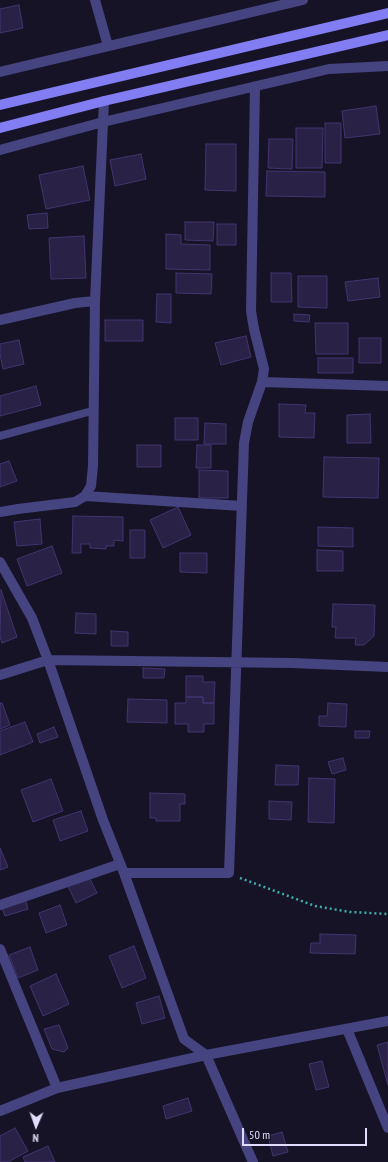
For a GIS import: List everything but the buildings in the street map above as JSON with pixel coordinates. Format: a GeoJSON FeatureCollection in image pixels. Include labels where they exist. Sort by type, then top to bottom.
{"type":"FeatureCollection","features":[{"type":"Feature","properties":{"kind":"main road"},"geometry":{"type":"LineString","coordinates":[[0,105],[388,13]]}},
{"type":"Feature","properties":{"kind":"main road"},"geometry":{"type":"LineString","coordinates":[[0,128],[104,101],[388,35]]}},
{"type":"Feature","properties":{"kind":"street"},"geometry":{"type":"LineString","coordinates":[[95,0],[108,46]]}},
{"type":"Feature","properties":{"kind":"street"},"geometry":{"type":"LineString","coordinates":[[0,72],[304,0]]}},
{"type":"Feature","properties":{"kind":"street"},"geometry":{"type":"LineString","coordinates":[[0,150],[103,122],[329,69],[388,66]]}},
{"type":"Feature","properties":{"kind":"street"},"geometry":{"type":"LineString","coordinates":[[0,905],[122,869],[229,873],[244,443],[248,422],[262,382],[264,369],[251,311],[255,87]]}},
{"type":"Feature","properties":{"kind":"street"},"geometry":{"type":"LineString","coordinates":[[0,512],[75,502],[85,496],[91,486],[93,466],[92,411],[95,301],[104,101]]}},
{"type":"Feature","properties":{"kind":"street"},"geometry":{"type":"LineString","coordinates":[[0,320],[74,303],[95,301]]}},
{"type":"Feature","properties":{"kind":"street"},"geometry":{"type":"LineString","coordinates":[[262,382],[388,386]]}},
{"type":"Feature","properties":{"kind":"street"},"geometry":{"type":"LineString","coordinates":[[85,496],[242,506]]}},
{"type":"Feature","properties":{"kind":"street"},"geometry":{"type":"LineString","coordinates":[[0,562],[32,618],[103,820],[184,1039],[206,1055],[253,1162]]}},
{"type":"Feature","properties":{"kind":"street"},"geometry":{"type":"LineString","coordinates":[[0,675],[48,660],[292,663],[388,667]]}},
{"type":"Feature","properties":{"kind":"street"},"geometry":{"type":"LineString","coordinates":[[0,949],[57,1088]]}},
{"type":"Feature","properties":{"kind":"street"},"geometry":{"type":"LineString","coordinates":[[0,1111],[57,1088],[206,1055],[388,1022]]}},
{"type":"Feature","properties":{"kind":"street"},"geometry":{"type":"LineString","coordinates":[[347,1029],[388,1128]]}},
{"type":"Feature","properties":{"kind":"lane"},"geometry":{"type":"LineString","coordinates":[[0,436],[92,411]]}},
{"type":"Feature","properties":{"kind":"path"},"geometry":{"type":"LineString","coordinates":[[229,873],[315,906],[350,912],[388,914]]}}]}
